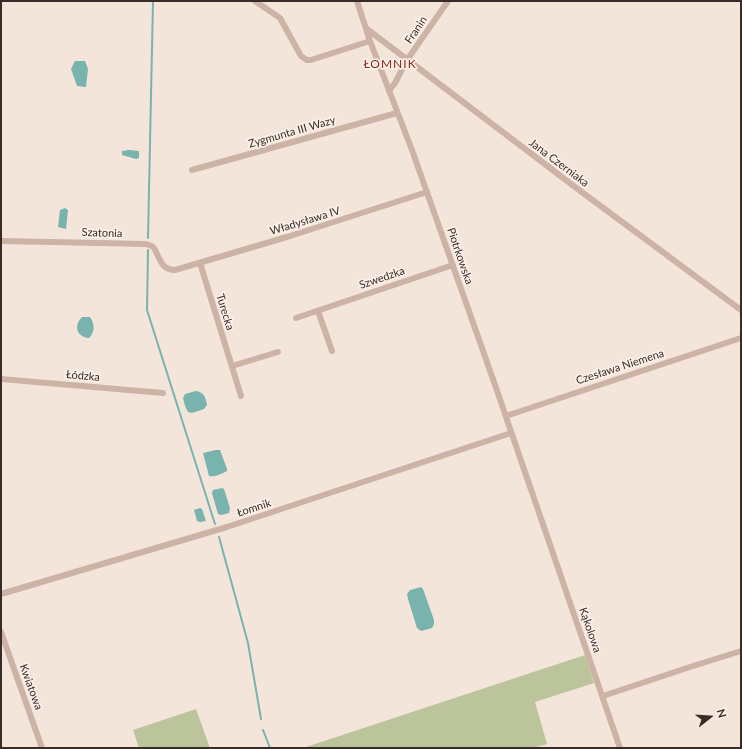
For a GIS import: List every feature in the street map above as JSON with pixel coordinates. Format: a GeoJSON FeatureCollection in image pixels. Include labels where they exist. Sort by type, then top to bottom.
{"type":"FeatureCollection","features":[{"type":"Feature","properties":{"kind":"street"},"geometry":{"type":"LineString","coordinates":[[256,1],[280,18],[301,56],[307,60],[312,60],[370,41]]}},
{"type":"Feature","properties":{"kind":"street","name":"Piotrkowska"},"geometry":{"type":"LineString","coordinates":[[357,1],[370,41],[412,150],[453,265],[541,518]]}},
{"type":"Feature","properties":{"kind":"street","name":"Franin"},"geometry":{"type":"LineString","coordinates":[[389,91],[407,60],[448,1]]}},
{"type":"Feature","properties":{"kind":"street","name":"Jana Czerniaka"},"geometry":{"type":"LineString","coordinates":[[367,29],[579,190],[741,310]]}},
{"type":"Feature","properties":{"kind":"street","name":"Zygmunta III Wazy"},"geometry":{"type":"LineString","coordinates":[[192,170],[397,113]]}},
{"type":"Feature","properties":{"kind":"street","name":"Władysława IV"},"geometry":{"type":"LineString","coordinates":[[188,266],[427,192]]}},
{"type":"Feature","properties":{"kind":"street","name":"Szatonia"},"geometry":{"type":"LineString","coordinates":[[1,241],[146,244],[154,248],[165,268],[175,270],[188,266]]}},
{"type":"Feature","properties":{"kind":"street","name":"Turecka"},"geometry":{"type":"LineString","coordinates":[[200,263],[241,396]]}},
{"type":"Feature","properties":{"kind":"street","name":"Szwedzka"},"geometry":{"type":"LineString","coordinates":[[296,318],[453,265]]}},
{"type":"Feature","properties":{"kind":"street"},"geometry":{"type":"LineString","coordinates":[[318,311],[332,351]]}},
{"type":"Feature","properties":{"kind":"street","name":"Czesława Niemena"},"geometry":{"type":"LineString","coordinates":[[506,416],[741,338]]}},
{"type":"Feature","properties":{"kind":"street"},"geometry":{"type":"LineString","coordinates":[[232,366],[278,352]]}},
{"type":"Feature","properties":{"kind":"street","name":"Łódzka"},"geometry":{"type":"LineString","coordinates":[[1,379],[163,393]]}},
{"type":"Feature","properties":{"kind":"street","name":"Łomnik"},"geometry":{"type":"LineString","coordinates":[[1,594],[227,527],[511,433]]}},
{"type":"Feature","properties":{"kind":"street","name":"Kąkolowa"},"geometry":{"type":"LineString","coordinates":[[541,518],[620,748]]}},
{"type":"Feature","properties":{"kind":"street","name":"Kwiatowa"},"geometry":{"type":"LineString","coordinates":[[1,632],[42,748]]}},
{"type":"Feature","properties":{"kind":"street"},"geometry":{"type":"LineString","coordinates":[[603,696],[690,666],[741,651]]}},
{"type":"Feature","properties":{"kind":"green space"},"geometry":{"type":"Polygon","coordinates":[[[585,655],[594,683],[535,702],[547,744],[533,748],[303,748],[585,655]]]}},
{"type":"Feature","properties":{"kind":"green space"},"geometry":{"type":"Polygon","coordinates":[[[196,709],[210,748],[139,748],[133,730],[196,709]]]}},
{"type":"Feature","properties":{"kind":"water"},"geometry":{"type":"Polygon","coordinates":[[[75,61],[85,61],[88,69],[86,87],[77,86],[71,69],[75,61]]]}},
{"type":"Feature","properties":{"kind":"water"},"geometry":{"type":"Polygon","coordinates":[[[122,151],[139,151],[139,158],[136,159],[122,155],[122,151]]]}},
{"type":"Feature","properties":{"kind":"water"},"geometry":{"type":"Polygon","coordinates":[[[65,208],[68,210],[66,229],[58,227],[60,210],[65,208]]]}},
{"type":"Feature","properties":{"kind":"water"},"geometry":{"type":"Polygon","coordinates":[[[82,317],[90,317],[93,322],[94,328],[89,338],[82,336],[77,327],[79,320],[82,317]]]}},
{"type":"Feature","properties":{"kind":"water"},"geometry":{"type":"Polygon","coordinates":[[[196,391],[204,396],[207,405],[204,409],[192,413],[188,412],[183,398],[185,394],[196,391]]]}},
{"type":"Feature","properties":{"kind":"water"},"geometry":{"type":"Polygon","coordinates":[[[220,450],[227,471],[216,476],[209,476],[203,453],[220,450]]]}},
{"type":"Feature","properties":{"kind":"water"},"geometry":{"type":"Polygon","coordinates":[[[224,489],[230,508],[229,513],[221,515],[218,514],[212,493],[213,490],[224,489]]]}},
{"type":"Feature","properties":{"kind":"water"},"geometry":{"type":"Polygon","coordinates":[[[200,508],[202,509],[206,521],[197,521],[194,510],[200,508]]]}},
{"type":"Feature","properties":{"kind":"water"},"geometry":{"type":"Polygon","coordinates":[[[421,587],[434,620],[434,624],[432,628],[421,631],[417,628],[407,594],[410,590],[421,587]]]}},
{"type":"Feature","properties":{"kind":"waterway"},"geometry":{"type":"LineString","coordinates":[[148,238],[153,1]]}},
{"type":"Feature","properties":{"kind":"waterway"},"geometry":{"type":"LineString","coordinates":[[148,250],[147,310],[215,524]]}},
{"type":"Feature","properties":{"kind":"waterway"},"geometry":{"type":"LineString","coordinates":[[219,537],[248,643],[261,719]]}},
{"type":"Feature","properties":{"kind":"waterway"},"geometry":{"type":"LineString","coordinates":[[263,730],[270,748]]}},
{"type":"Feature","properties":{"kind":"district","name":"ŁOMNIK"},"geometry":{"type":"Point","coordinates":[390,64]}}]}
